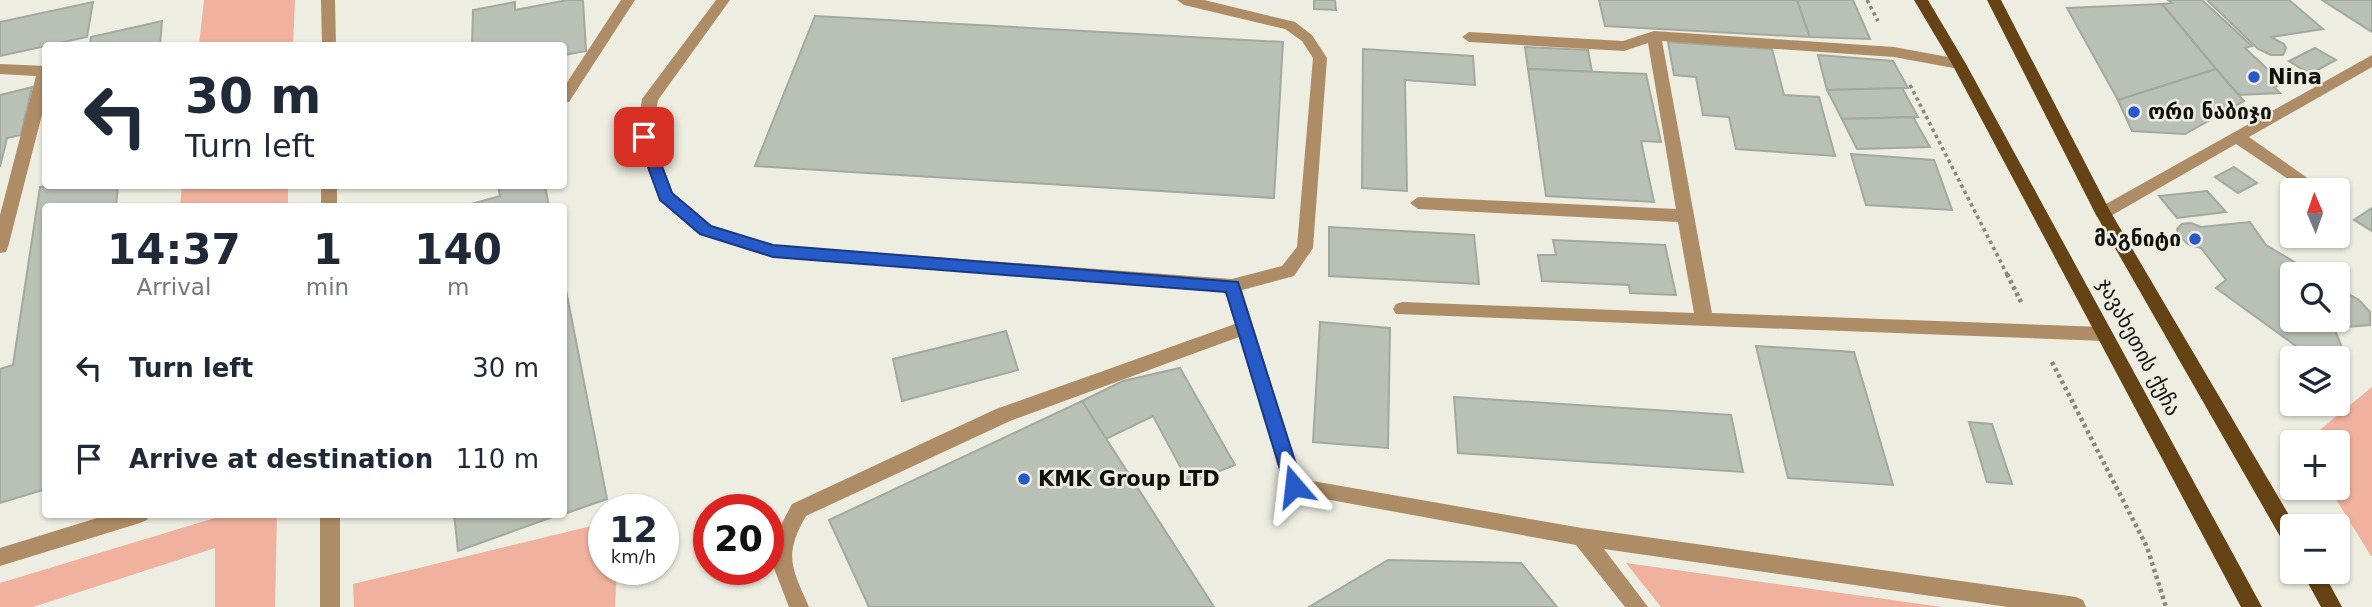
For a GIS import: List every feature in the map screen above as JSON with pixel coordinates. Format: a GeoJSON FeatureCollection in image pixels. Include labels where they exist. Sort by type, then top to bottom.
{"type":"FeatureCollection","features":[{"type":"Feature","properties":{"kind":"main road","name":"ჯავახეთის ქუჩა"},"geometry":{"type":"LineString","coordinates":[[1921,0],[1959,64],[2252,607]]}},
{"type":"Feature","properties":{"kind":"main road","name":"ჯავახეთის ქუჩა"},"geometry":{"type":"LineString","coordinates":[[1994,0],[2103,214],[2280,518]]}},
{"type":"Feature","properties":{"kind":"main road"},"geometry":{"type":"LineString","coordinates":[[2319,584],[2332,607]]}},
{"type":"Feature","properties":{"kind":"street"},"geometry":{"type":"LineString","coordinates":[[328,0],[329,42]]}},
{"type":"Feature","properties":{"kind":"street"},"geometry":{"type":"LineString","coordinates":[[567,93],[628,0]]}},
{"type":"Feature","properties":{"kind":"street"},"geometry":{"type":"LineString","coordinates":[[723,0],[650,99],[644,137],[666,196],[706,230],[773,251],[1232,286],[1288,271],[1305,248],[1320,58],[1307,38],[1290,26],[1184,0]]}},
{"type":"Feature","properties":{"kind":"street"},"geometry":{"type":"LineString","coordinates":[[1469,37],[1624,46],[1654,36],[1894,52],[1959,64]]}},
{"type":"Feature","properties":{"kind":"street"},"geometry":{"type":"LineString","coordinates":[[1654,36],[1704,320]]}},
{"type":"Feature","properties":{"kind":"street"},"geometry":{"type":"LineString","coordinates":[[2103,214],[2372,60]]}},
{"type":"Feature","properties":{"kind":"street"},"geometry":{"type":"LineString","coordinates":[[0,69],[42,71]]}},
{"type":"Feature","properties":{"kind":"street"},"geometry":{"type":"LineString","coordinates":[[0,247],[42,83]]}},
{"type":"Feature","properties":{"kind":"street"},"geometry":{"type":"LineString","coordinates":[[2237,137],[2298,178]]}},
{"type":"Feature","properties":{"kind":"street"},"geometry":{"type":"LineString","coordinates":[[1418,203],[1687,216]]}},
{"type":"Feature","properties":{"kind":"street"},"geometry":{"type":"LineString","coordinates":[[1232,286],[1294,486],[1582,537],[2076,607]]}},
{"type":"Feature","properties":{"kind":"street"},"geometry":{"type":"LineString","coordinates":[[1402,309],[2104,334]]}},
{"type":"Feature","properties":{"kind":"street"},"geometry":{"type":"LineString","coordinates":[[799,607],[778,559],[785,533],[799,510],[1003,415],[1245,328]]}},
{"type":"Feature","properties":{"kind":"street"},"geometry":{"type":"LineString","coordinates":[[0,557],[126,518]]}},
{"type":"Feature","properties":{"kind":"street"},"geometry":{"type":"LineString","coordinates":[[330,518],[330,607]]}},
{"type":"Feature","properties":{"kind":"street"},"geometry":{"type":"LineString","coordinates":[[1582,537],[1638,607]]}},
{"type":"Feature","properties":{"kind":"shaded area"},"geometry":{"type":"Polygon","coordinates":[[[204,0],[295,0],[293,42],[199,42],[204,0]]]}},
{"type":"Feature","properties":{"kind":"shaded area"},"geometry":{"type":"Polygon","coordinates":[[[182,189],[288,189],[288,203],[180,203],[182,189]]]}},
{"type":"Feature","properties":{"kind":"shaded area"},"geometry":{"type":"Polygon","coordinates":[[[2372,387],[2372,556],[2350,522],[2350,514],[2345,514],[2336,500],[2350,500],[2350,430],[2320,430],[2337,416],[2350,416],[2350,405],[2372,387]]]}},
{"type":"Feature","properties":{"kind":"shaded area"},"geometry":{"type":"Polygon","coordinates":[[[215,518],[277,518],[275,607],[215,607],[215,548],[33,607],[0,607],[0,583],[215,518]]]}},
{"type":"Feature","properties":{"kind":"shaded area"},"geometry":{"type":"Polygon","coordinates":[[[588,527],[588,585],[616,585],[615,607],[354,607],[353,584],[588,527]]]}},
{"type":"Feature","properties":{"kind":"shaded area"},"geometry":{"type":"Polygon","coordinates":[[[1626,563],[1942,607],[1661,607],[1626,563]]]}},
{"type":"Feature","properties":{"kind":"building"},"geometry":{"type":"Polygon","coordinates":[[[568,0],[583,0],[586,51],[567,54],[567,42],[472,42],[473,10],[515,2],[515,10],[568,0]]]}},
{"type":"Feature","properties":{"kind":"building"},"geometry":{"type":"Polygon","coordinates":[[[1314,0],[1335,0],[1336,10],[1314,9],[1314,0]]]}},
{"type":"Feature","properties":{"kind":"building"},"geometry":{"type":"Polygon","coordinates":[[[1599,0],[1797,0],[1810,37],[1605,26],[1599,0]]]}},
{"type":"Feature","properties":{"kind":"building"},"geometry":{"type":"Polygon","coordinates":[[[1797,0],[1853,0],[1870,39],[1810,37],[1797,0]]]}},
{"type":"Feature","properties":{"kind":"building"},"geometry":{"type":"Polygon","coordinates":[[[2168,0],[2202,0],[2252,46],[2245,48],[2283,84],[2274,87],[2280,93],[2238,95],[2162,4],[2172,3],[2168,0]]]}},
{"type":"Feature","properties":{"kind":"building"},"geometry":{"type":"Polygon","coordinates":[[[2207,0],[2289,0],[2323,29],[2271,37],[2286,48],[2283,55],[2271,55],[2258,49],[2207,0]]]}},
{"type":"Feature","properties":{"kind":"building"},"geometry":{"type":"Polygon","coordinates":[[[2322,0],[2372,0],[2372,32],[2322,0]]]}},
{"type":"Feature","properties":{"kind":"building"},"geometry":{"type":"Polygon","coordinates":[[[93,2],[87,37],[64,42],[42,42],[42,47],[0,56],[0,22],[93,2]]]}},
{"type":"Feature","properties":{"kind":"building"},"geometry":{"type":"Polygon","coordinates":[[[2162,4],[2216,69],[2118,100],[2067,8],[2162,4]]]}},
{"type":"Feature","properties":{"kind":"building"},"geometry":{"type":"Polygon","coordinates":[[[815,16],[1283,42],[1274,198],[755,166],[815,16]]]}},
{"type":"Feature","properties":{"kind":"building"},"geometry":{"type":"Polygon","coordinates":[[[162,21],[160,42],[90,42],[91,37],[162,21]]]}},
{"type":"Feature","properties":{"kind":"building"},"geometry":{"type":"Polygon","coordinates":[[[1668,42],[1772,49],[1784,95],[1819,97],[1835,156],[1736,149],[1729,117],[1703,115],[1696,77],[1674,75],[1668,42]]]}},
{"type":"Feature","properties":{"kind":"building"},"geometry":{"type":"Polygon","coordinates":[[[1525,47],[1588,50],[1592,72],[1528,69],[1525,47]]]}},
{"type":"Feature","properties":{"kind":"building"},"geometry":{"type":"Polygon","coordinates":[[[2315,48],[2336,60],[2310,74],[2289,61],[2315,48]]]}},
{"type":"Feature","properties":{"kind":"building"},"geometry":{"type":"Polygon","coordinates":[[[1363,49],[1473,56],[1475,85],[1405,80],[1407,191],[1362,188],[1363,49]]]}},
{"type":"Feature","properties":{"kind":"building"},"geometry":{"type":"Polygon","coordinates":[[[1818,55],[1893,61],[1908,88],[1827,90],[1818,55]]]}},
{"type":"Feature","properties":{"kind":"building"},"geometry":{"type":"Polygon","coordinates":[[[1528,69],[1646,74],[1661,142],[1641,141],[1654,202],[1546,196],[1528,69]]]}},
{"type":"Feature","properties":{"kind":"building"},"geometry":{"type":"Polygon","coordinates":[[[2216,69],[2244,101],[2185,134],[2132,131],[2118,100],[2216,69]]]}},
{"type":"Feature","properties":{"kind":"building"},"geometry":{"type":"Polygon","coordinates":[[[32,87],[21,135],[7,138],[0,167],[0,95],[32,87]]]}},
{"type":"Feature","properties":{"kind":"building"},"geometry":{"type":"Polygon","coordinates":[[[1902,88],[1918,117],[1842,119],[1827,90],[1902,88]]]}},
{"type":"Feature","properties":{"kind":"building"},"geometry":{"type":"Polygon","coordinates":[[[1913,117],[1930,147],[1857,149],[1842,119],[1913,117]]]}},
{"type":"Feature","properties":{"kind":"building"},"geometry":{"type":"Polygon","coordinates":[[[1851,154],[1934,160],[1952,210],[1866,205],[1851,154]]]}},
{"type":"Feature","properties":{"kind":"building"},"geometry":{"type":"Polygon","coordinates":[[[2234,167],[2257,183],[2238,193],[2215,177],[2234,167]]]}},
{"type":"Feature","properties":{"kind":"building"},"geometry":{"type":"Polygon","coordinates":[[[40,187],[118,189],[116,203],[42,203],[42,490],[0,503],[0,369],[13,365],[40,187]]]}},
{"type":"Feature","properties":{"kind":"building"},"geometry":{"type":"Polygon","coordinates":[[[499,189],[546,189],[548,203],[475,203],[500,196],[499,189]]]}},
{"type":"Feature","properties":{"kind":"building"},"geometry":{"type":"Polygon","coordinates":[[[2207,191],[2226,212],[2177,218],[2159,196],[2207,191]]]}},
{"type":"Feature","properties":{"kind":"building"},"geometry":{"type":"Polygon","coordinates":[[[2372,208],[2372,231],[2354,220],[2372,208]]]}},
{"type":"Feature","properties":{"kind":"building"},"geometry":{"type":"Polygon","coordinates":[[[2250,222],[2266,245],[2294,262],[2280,262],[2280,332],[2336,332],[2341,346],[2296,346],[2216,288],[2226,280],[2201,248],[2188,244],[2179,236],[2177,229],[2182,224],[2191,223],[2201,227],[2250,222]]]}},
{"type":"Feature","properties":{"kind":"building"},"geometry":{"type":"Polygon","coordinates":[[[1329,227],[1474,235],[1479,284],[1329,276],[1329,227]]]}},
{"type":"Feature","properties":{"kind":"building"},"geometry":{"type":"Polygon","coordinates":[[[1553,240],[1665,245],[1676,295],[1630,293],[1629,285],[1542,281],[1538,255],[1556,255],[1553,240]]]}},
{"type":"Feature","properties":{"kind":"building"},"geometry":{"type":"Polygon","coordinates":[[[567,295],[606,494],[588,494],[588,506],[567,513],[567,295]]]}},
{"type":"Feature","properties":{"kind":"building"},"geometry":{"type":"Polygon","coordinates":[[[2350,295],[2370,312],[2370,325],[2350,327],[2350,295]]]}},
{"type":"Feature","properties":{"kind":"building"},"geometry":{"type":"Polygon","coordinates":[[[1320,322],[1390,328],[1388,448],[1313,442],[1320,322]]]}},
{"type":"Feature","properties":{"kind":"building"},"geometry":{"type":"Polygon","coordinates":[[[1006,331],[1018,370],[902,401],[893,359],[1006,331]]]}},
{"type":"Feature","properties":{"kind":"building"},"geometry":{"type":"Polygon","coordinates":[[[1756,346],[1854,352],[1893,485],[1788,478],[1756,346]]]}},
{"type":"Feature","properties":{"kind":"building"},"geometry":{"type":"Polygon","coordinates":[[[1180,368],[1235,465],[1189,483],[1153,416],[1106,439],[1082,401],[1123,381],[1180,368]]]}},
{"type":"Feature","properties":{"kind":"building"},"geometry":{"type":"Polygon","coordinates":[[[1454,397],[1731,415],[1743,472],[1458,453],[1454,397]]]}},
{"type":"Feature","properties":{"kind":"building","name":"KMK Group LTD"},"geometry":{"type":"Polygon","coordinates":[[[1082,401],[1214,607],[869,607],[829,520],[1082,401]]]}},
{"type":"Feature","properties":{"kind":"building"},"geometry":{"type":"Polygon","coordinates":[[[1969,422],[1992,424],[2012,484],[1987,482],[1969,422]]]}},
{"type":"Feature","properties":{"kind":"building"},"geometry":{"type":"Polygon","coordinates":[[[454,518],[550,518],[458,551],[454,518]]]}},
{"type":"Feature","properties":{"kind":"building"},"geometry":{"type":"Polygon","coordinates":[[[1388,560],[1521,563],[1557,607],[1309,607],[1388,560]]]}},
{"type":"Feature","properties":{"kind":"place","name":"Nina"},"geometry":{"type":"Point","coordinates":[2254,77]}},
{"type":"Feature","properties":{"kind":"place","name":"ორი ნაბიჯი"},"geometry":{"type":"Point","coordinates":[2134,112]}},
{"type":"Feature","properties":{"kind":"place","name":"მაგნიტი"},"geometry":{"type":"Point","coordinates":[2195,239]}},
{"type":"Feature","properties":{"kind":"place","name":"KMK Group LTD"},"geometry":{"type":"Point","coordinates":[1024,479]}},
{"type":"Feature","properties":{"kind":"route"},"geometry":{"type":"LineString","coordinates":[[644,137],[666,196],[706,230],[773,251],[1232,286],[1294,486]]}}]}
